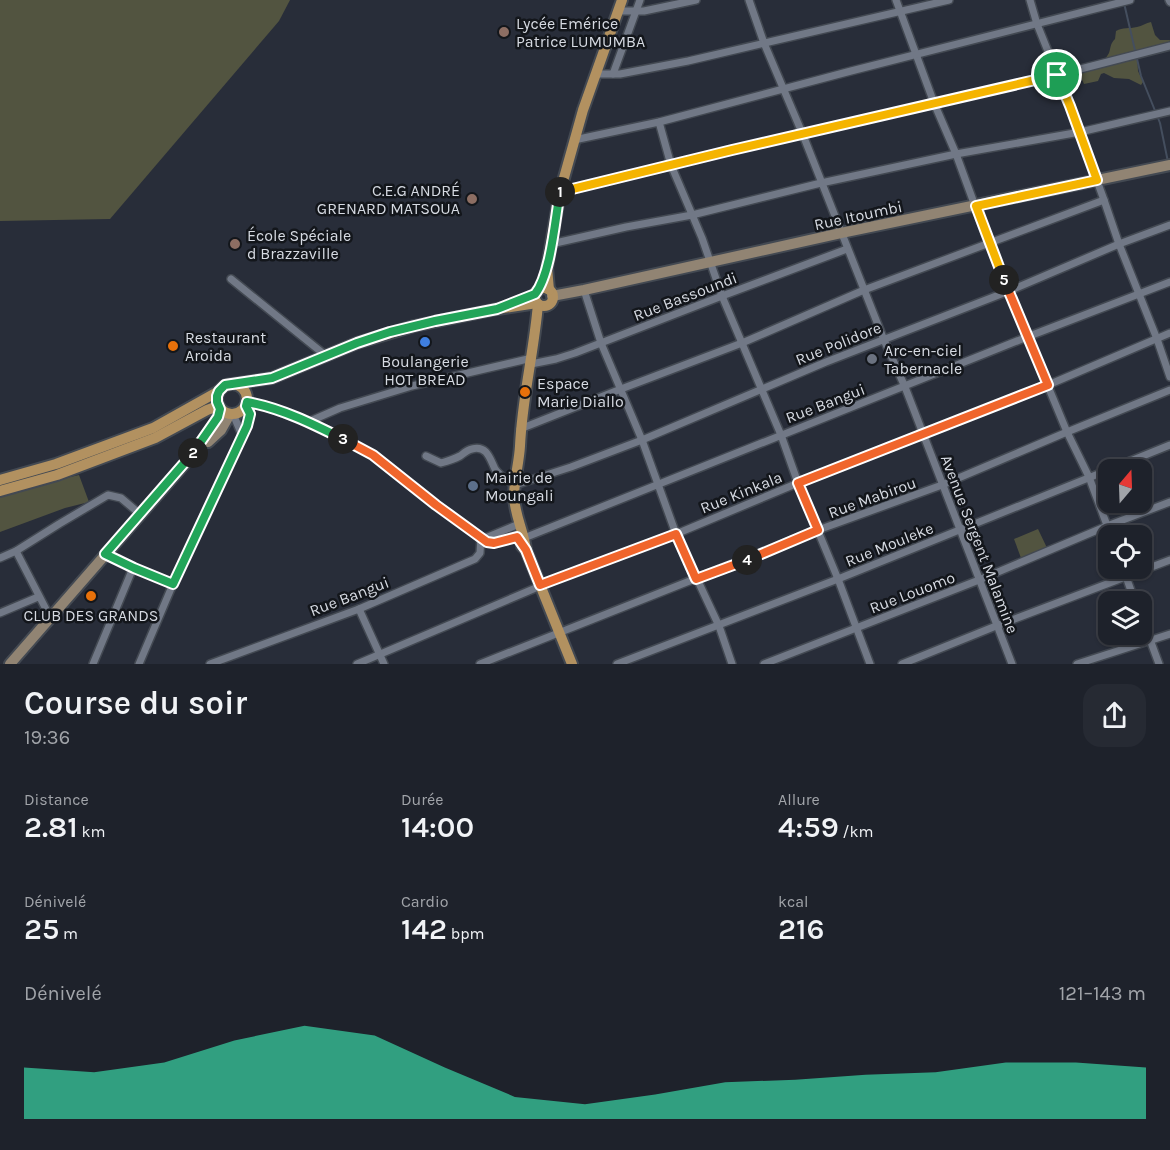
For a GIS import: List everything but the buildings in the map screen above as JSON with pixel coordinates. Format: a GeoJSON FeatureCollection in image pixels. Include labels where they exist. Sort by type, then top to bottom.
{"type":"FeatureCollection","features":[{"type":"Feature","properties":{"kind":"main road"},"geometry":{"type":"LineString","coordinates":[[572,664],[508,508],[508,496],[513,483],[516,444],[520,433],[560,192],[583,110],[622,0]]}},
{"type":"Feature","properties":{"kind":"main road"},"geometry":{"type":"LineString","coordinates":[[0,480],[56,464],[153,429],[219,391],[225,385],[272,378],[357,343],[414,326],[543,297]]}},
{"type":"Feature","properties":{"kind":"main road"},"geometry":{"type":"LineString","coordinates":[[0,491],[57,475],[155,438],[207,410],[240,412],[272,378]]}},
{"type":"Feature","properties":{"kind":"main road"},"geometry":{"type":"LineString","coordinates":[[234,384],[243,388],[247,402]]}},
{"type":"Feature","properties":{"kind":"main road"},"geometry":{"type":"LineString","coordinates":[[219,391],[217,396],[225,411]]}},
{"type":"Feature","properties":{"kind":"street"},"geometry":{"type":"LineString","coordinates":[[613,74],[640,0]]}},
{"type":"Feature","properties":{"kind":"street"},"geometry":{"type":"LineString","coordinates":[[618,11],[644,11],[696,0]]}},
{"type":"Feature","properties":{"kind":"street","name":"Avenue Sergent Malamine"},"geometry":{"type":"LineString","coordinates":[[749,0],[764,44],[923,434],[1012,664]]}},
{"type":"Feature","properties":{"kind":"street"},"geometry":{"type":"LineString","coordinates":[[896,0],[989,244],[1067,432],[1089,477],[1107,525]]}},
{"type":"Feature","properties":{"kind":"street"},"geometry":{"type":"LineString","coordinates":[[596,74],[620,74],[688,61],[949,0]]}},
{"type":"Feature","properties":{"kind":"street"},"geometry":{"type":"LineString","coordinates":[[1030,0],[1170,378]]}},
{"type":"Feature","properties":{"kind":"street"},"geometry":{"type":"LineString","coordinates":[[574,140],[659,122],[1130,0]]}},
{"type":"Feature","properties":{"kind":"street"},"geometry":{"type":"LineString","coordinates":[[560,192],[1057,75],[1170,46]]}},
{"type":"Feature","properties":{"kind":"street"},"geometry":{"type":"LineString","coordinates":[[551,244],[693,215],[821,183],[956,154],[1080,132],[1170,111]]}},
{"type":"Feature","properties":{"kind":"street"},"geometry":{"type":"LineString","coordinates":[[659,122],[671,165],[693,215],[722,296],[781,435],[870,664]]}},
{"type":"Feature","properties":{"kind":"street","name":"Rue Itoumbi"},"geometry":{"type":"LineString","coordinates":[[543,297],[1170,165]]}},
{"type":"Feature","properties":{"kind":"street"},"geometry":{"type":"LineString","coordinates":[[520,433],[621,389],[742,344],[864,290],[1104,200]]}},
{"type":"Feature","properties":{"kind":"street","name":"Rue Polidore"},"geometry":{"type":"LineString","coordinates":[[513,483],[571,467],[642,440],[826,362],[1170,225]]}},
{"type":"Feature","properties":{"kind":"street","name":"Rue Bassoundi"},"geometry":{"type":"LineString","coordinates":[[308,422],[340,408],[412,386],[531,361],[556,359],[847,249]]}},
{"type":"Feature","properties":{"kind":"street"},"geometry":{"type":"LineString","coordinates":[[231,279],[326,355]]}},
{"type":"Feature","properties":{"kind":"street","name":"Rue Bangui"},"geometry":{"type":"LineString","coordinates":[[519,532],[658,485],[1170,282]]}},
{"type":"Feature","properties":{"kind":"street"},"geometry":{"type":"LineString","coordinates":[[584,290],[601,343],[642,440],[676,534],[718,626],[732,664]]}},
{"type":"Feature","properties":{"kind":"street","name":"Rue Kinkala"},"geometry":{"type":"LineString","coordinates":[[357,664],[540,585],[676,534],[798,483],[1048,385],[1170,333]]}},
{"type":"Feature","properties":{"kind":"street","name":"Rue Mabirou"},"geometry":{"type":"LineString","coordinates":[[480,664],[818,530],[942,485],[1170,390]]}},
{"type":"Feature","properties":{"kind":"street"},"geometry":{"type":"LineString","coordinates":[[139,664],[173,584],[247,426],[250,414],[247,402],[308,422],[373,455],[487,542],[494,543],[519,532]]}},
{"type":"Feature","properties":{"kind":"street"},"geometry":{"type":"LineString","coordinates":[[10,664],[194,453],[225,411],[242,435]]}},
{"type":"Feature","properties":{"kind":"street","name":"Rue Mouleke"},"geometry":{"type":"LineString","coordinates":[[616,664],[838,579],[1170,445]]}},
{"type":"Feature","properties":{"kind":"street"},"geometry":{"type":"LineString","coordinates":[[426,456],[441,463],[469,450],[483,449],[502,477],[513,483]]}},
{"type":"Feature","properties":{"kind":"street"},"geometry":{"type":"LineString","coordinates":[[0,558],[16,551],[108,495],[121,498],[140,514]]}},
{"type":"Feature","properties":{"kind":"street","name":"Rue Louomo"},"geometry":{"type":"LineString","coordinates":[[1110,525],[1170,502]]}},
{"type":"Feature","properties":{"kind":"street","name":"Rue Louomo"},"geometry":{"type":"LineString","coordinates":[[764,664],[980,580],[1098,530]]}},
{"type":"Feature","properties":{"kind":"street"},"geometry":{"type":"LineString","coordinates":[[482,538],[519,532]]}},
{"type":"Feature","properties":{"kind":"street","name":"Rue Bangui"},"geometry":{"type":"LineString","coordinates":[[210,664],[359,609],[475,559],[482,549],[482,538]]}},
{"type":"Feature","properties":{"kind":"street"},"geometry":{"type":"LineString","coordinates":[[16,551],[50,617]]}},
{"type":"Feature","properties":{"kind":"street"},"geometry":{"type":"LineString","coordinates":[[105,554],[173,584]]}},
{"type":"Feature","properties":{"kind":"street"},"geometry":{"type":"LineString","coordinates":[[1152,567],[1170,560]]}},
{"type":"Feature","properties":{"kind":"street"},"geometry":{"type":"LineString","coordinates":[[93,664],[134,568]]}},
{"type":"Feature","properties":{"kind":"street"},"geometry":{"type":"LineString","coordinates":[[903,664],[996,626],[1123,579]]}},
{"type":"Feature","properties":{"kind":"street"},"geometry":{"type":"LineString","coordinates":[[0,613],[39,597]]}},
{"type":"Feature","properties":{"kind":"street"},"geometry":{"type":"LineString","coordinates":[[359,609],[384,664]]}},
{"type":"Feature","properties":{"kind":"street"},"geometry":{"type":"LineString","coordinates":[[1152,639],[1170,633]]}},
{"type":"Feature","properties":{"kind":"street"},"geometry":{"type":"LineString","coordinates":[[1077,664],[1134,645]]}},
{"type":"Feature","properties":{"kind":"street"},"geometry":{"type":"LineString","coordinates":[[1152,645],[1159,664]]}},
{"type":"Feature","properties":{"kind":"green space"},"geometry":{"type":"Polygon","coordinates":[[[0,0],[290,0],[279,21],[110,219],[0,221],[0,0]]]}},
{"type":"Feature","properties":{"kind":"green space"},"geometry":{"type":"Polygon","coordinates":[[[1151,22],[1155,35],[1160,40],[1170,40],[1169,44],[1137,53],[1138,71],[1143,82],[1141,85],[1129,79],[1114,78],[1104,73],[1098,81],[1084,84],[1079,73],[1096,66],[1107,57],[1116,31],[1139,27],[1151,22]]]}},
{"type":"Feature","properties":{"kind":"green space"},"geometry":{"type":"Polygon","coordinates":[[[79,475],[89,502],[65,508],[0,532],[0,493],[79,475]]]}},
{"type":"Feature","properties":{"kind":"green space"},"geometry":{"type":"Polygon","coordinates":[[[1038,529],[1048,550],[1037,555],[1034,552],[1021,558],[1014,539],[1038,529]]]}},
{"type":"Feature","properties":{"kind":"waterway"},"geometry":{"type":"LineString","coordinates":[[1124,3],[1141,76],[1160,123],[1168,162]]}},
{"type":"Feature","properties":{"kind":"place","name":"Lycée Emérice Patrice LUMUMBA"},"geometry":{"type":"Point","coordinates":[504,32]}},
{"type":"Feature","properties":{"kind":"place","name":"C.E.G ANDRÉ GRENARD MATSOUA"},"geometry":{"type":"Point","coordinates":[472,199]}},
{"type":"Feature","properties":{"kind":"place","name":"École Spéciale d Brazzaville"},"geometry":{"type":"Point","coordinates":[235,244]}},
{"type":"Feature","properties":{"kind":"place","name":"Boulangerie HOT BREAD"},"geometry":{"type":"Point","coordinates":[425,342]}},
{"type":"Feature","properties":{"kind":"place","name":"Restaurant Aroida"},"geometry":{"type":"Point","coordinates":[173,346]}},
{"type":"Feature","properties":{"kind":"place","name":"Arc-en-ciel Tabernacle"},"geometry":{"type":"Point","coordinates":[872,359]}},
{"type":"Feature","properties":{"kind":"place","name":"Espace Marie Diallo"},"geometry":{"type":"Point","coordinates":[525,392]}},
{"type":"Feature","properties":{"kind":"place","name":"Mairie de Moungali"},"geometry":{"type":"Point","coordinates":[473,486]}},
{"type":"Feature","properties":{"kind":"place","name":"CLUB DES GRANDS"},"geometry":{"type":"Point","coordinates":[91,596]}},
{"type":"Feature","properties":{"kind":"route"},"geometry":{"type":"LineString","coordinates":[[1057,75],[1097,180],[976,206],[989,244],[1048,385],[798,483],[818,530],[696,579],[676,534],[540,585],[526,550],[517,537],[494,543],[487,542],[373,455],[308,422],[247,402],[246,406],[250,414],[247,426],[173,584],[105,554],[194,453],[216,423],[220,409],[217,396],[225,385],[272,378],[390,332],[497,309],[535,294],[548,268],[560,192],[1057,75]]}}]}
